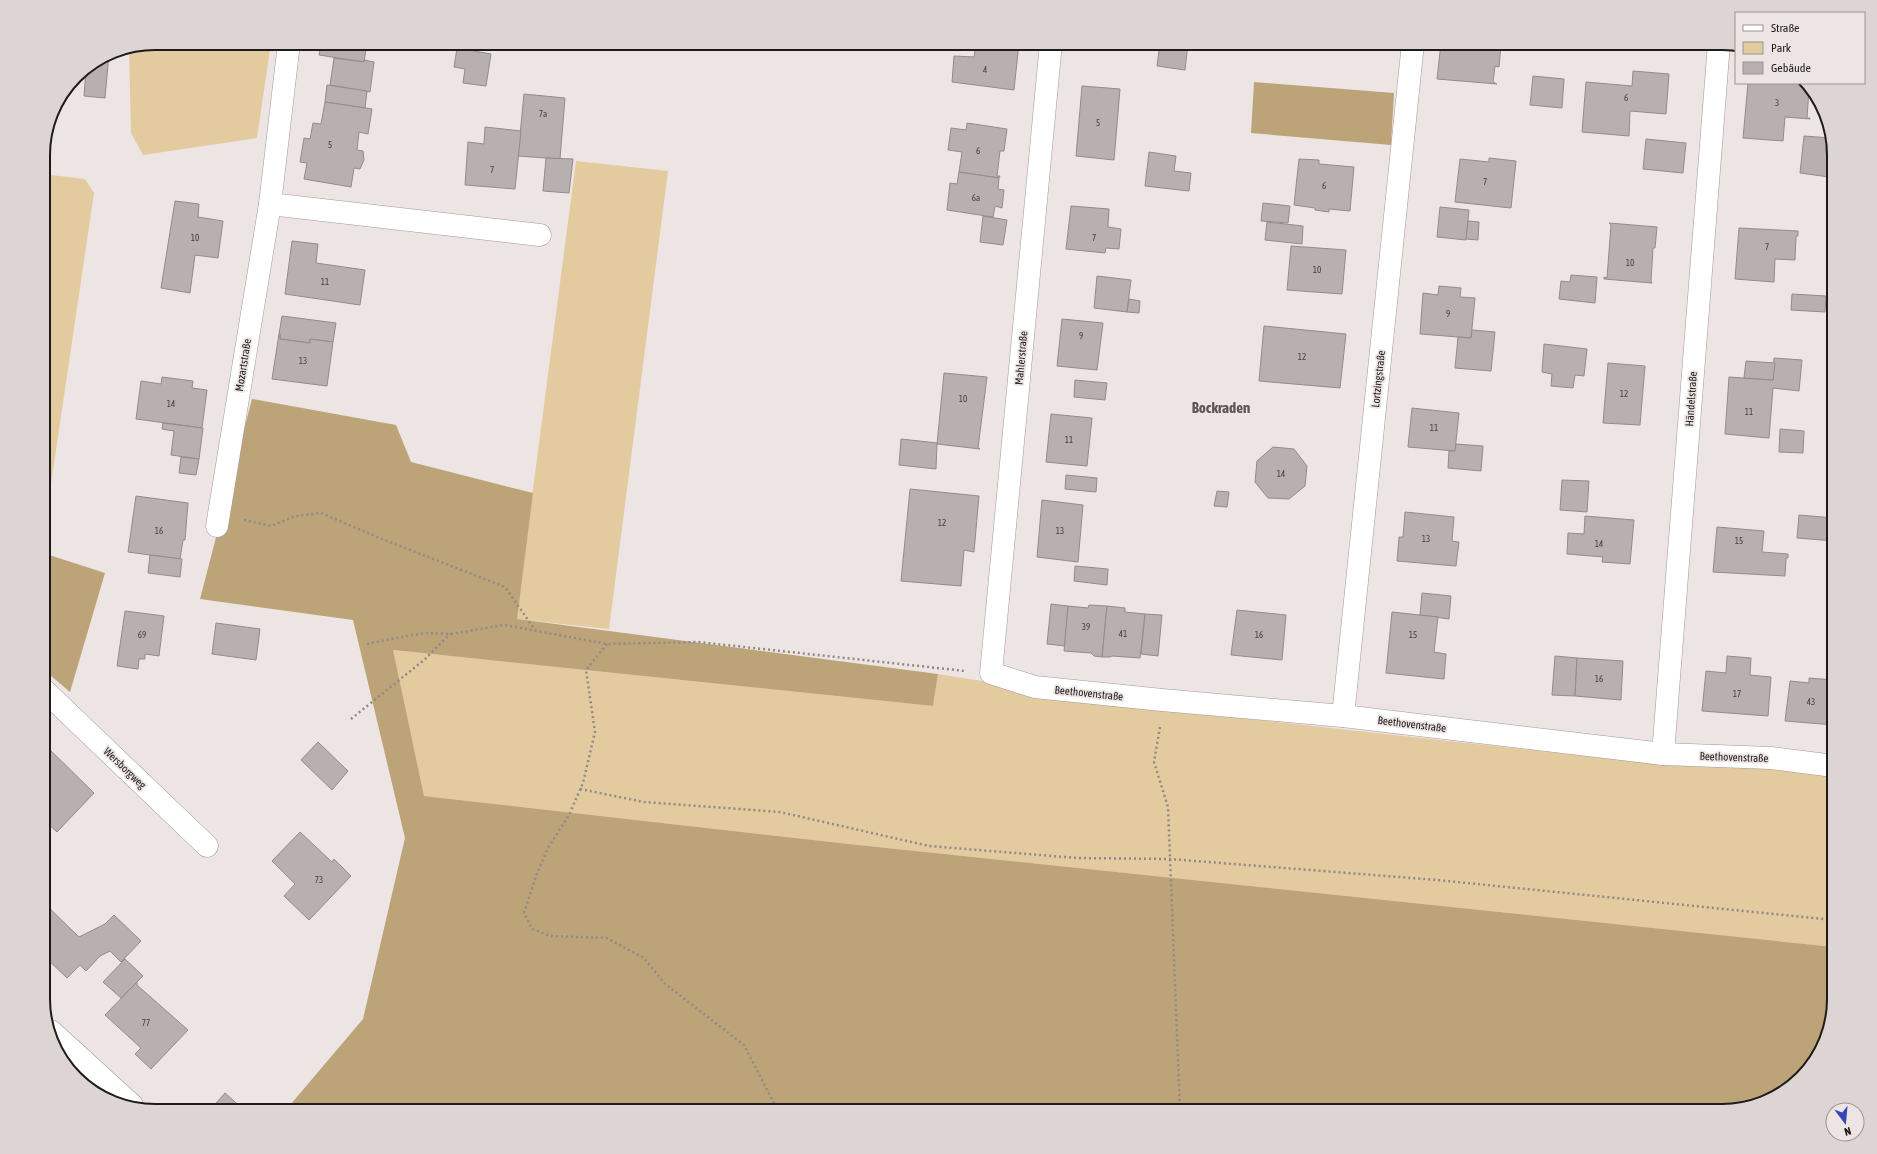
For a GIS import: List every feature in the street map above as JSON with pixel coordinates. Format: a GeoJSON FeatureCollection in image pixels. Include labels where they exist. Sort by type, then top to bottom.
{"type":"FeatureCollection","features":[{"type":"Feature","properties":{"kind":"street","name":"Mozartstraße"},"geometry":{"type":"LineString","coordinates":[[217,526],[270,204],[288,50]]}},
{"type":"Feature","properties":{"kind":"street","name":"Mahlerstraße"},"geometry":{"type":"LineString","coordinates":[[991,673],[1050,50]]}},
{"type":"Feature","properties":{"kind":"street","name":"Lortzingstraße"},"geometry":{"type":"LineString","coordinates":[[1343,716],[1412,50]]}},
{"type":"Feature","properties":{"kind":"street","name":"Händelstraße"},"geometry":{"type":"LineString","coordinates":[[1664,754],[1718,50]]}},
{"type":"Feature","properties":{"kind":"street"},"geometry":{"type":"LineString","coordinates":[[270,204],[540,235]]}},
{"type":"Feature","properties":{"kind":"street","name":"Beethovenstraße"},"geometry":{"type":"LineString","coordinates":[[991,673],[1035,687],[1343,716],[1664,754],[1771,758],[1827,765]]}},
{"type":"Feature","properties":{"kind":"street","name":"Wersborgweg"},"geometry":{"type":"LineString","coordinates":[[50,696],[207,846]]}},
{"type":"Feature","properties":{"kind":"street"},"geometry":{"type":"LineString","coordinates":[[58,1036],[126,1099]]}},
{"type":"Feature","properties":{"kind":"path"},"geometry":{"type":"LineString","coordinates":[[217,526],[234,517],[271,526],[296,516],[321,513],[389,542],[505,587],[536,631]]}},
{"type":"Feature","properties":{"kind":"path"},"geometry":{"type":"LineString","coordinates":[[367,644],[425,633],[451,634],[504,625],[607,644],[698,642],[991,673]]}},
{"type":"Feature","properties":{"kind":"path"},"geometry":{"type":"LineString","coordinates":[[350,719],[424,660],[451,634]]}},
{"type":"Feature","properties":{"kind":"path"},"geometry":{"type":"LineString","coordinates":[[607,644],[586,670],[595,732],[580,789],[569,815],[548,848],[536,876],[524,913],[532,929],[550,936],[607,938],[644,958],[664,983],[744,1045],[774,1104]]}},
{"type":"Feature","properties":{"kind":"path"},"geometry":{"type":"LineString","coordinates":[[1162,700],[1160,726],[1154,762],[1168,807],[1180,1104]]}},
{"type":"Feature","properties":{"kind":"path"},"geometry":{"type":"LineString","coordinates":[[580,789],[644,802],[780,812],[930,846],[1077,858],[1170,859],[1437,880],[1827,919]]}},
{"type":"Feature","properties":{"kind":"green space"},"geometry":{"type":"Polygon","coordinates":[[[155,50],[270,50],[257,138],[143,155],[131,133],[129,54],[155,50]]]}},
{"type":"Feature","properties":{"kind":"green space"},"geometry":{"type":"Polygon","coordinates":[[[576,161],[668,171],[609,629],[516,619],[576,161]]]}},
{"type":"Feature","properties":{"kind":"green space"},"geometry":{"type":"Polygon","coordinates":[[[50,175],[85,179],[94,193],[50,491],[50,175]]]}},
{"type":"Feature","properties":{"kind":"green space"},"geometry":{"type":"Polygon","coordinates":[[[392,650],[933,706],[938,674],[988,682],[1032,695],[1667,765],[1775,766],[1827,773],[1827,946],[849,844],[424,796],[392,650]]]}},
{"type":"Feature","properties":{"kind":"shaded area"},"geometry":{"type":"Polygon","coordinates":[[[1254,82],[1394,93],[1391,145],[1251,133],[1254,82]]]}},
{"type":"Feature","properties":{"kind":"shaded area"},"geometry":{"type":"Polygon","coordinates":[[[252,399],[396,425],[411,462],[533,493],[517,619],[938,674],[933,706],[393,650],[424,796],[849,844],[1827,946],[1827,999],[1823,1026],[1813,1051],[1805,1063],[1786,1082],[1762,1096],[1735,1103],[1722,1104],[291,1104],[363,1019],[405,838],[353,620],[200,599],[252,399]]]}},
{"type":"Feature","properties":{"kind":"shaded area"},"geometry":{"type":"Polygon","coordinates":[[[50,555],[105,573],[70,692],[50,675],[50,555]]]}},
{"type":"Feature","properties":{"kind":"building"},"geometry":{"type":"Polygon","coordinates":[[[320,50],[366,50],[364,62],[319,55],[320,50]]]}},
{"type":"Feature","properties":{"kind":"building"},"geometry":{"type":"Polygon","coordinates":[[[457,50],[468,50],[491,54],[486,86],[463,83],[465,69],[454,67],[457,50]]]}},
{"type":"Feature","properties":{"kind":"building"},"geometry":{"type":"Polygon","coordinates":[[[975,50],[1018,50],[1014,90],[952,82],[954,56],[974,57],[975,50]]]}},
{"type":"Feature","properties":{"kind":"building"},"geometry":{"type":"Polygon","coordinates":[[[1159,50],[1187,50],[1185,70],[1157,66],[1159,50]]]}},
{"type":"Feature","properties":{"kind":"building"},"geometry":{"type":"Polygon","coordinates":[[[1440,50],[1500,50],[1499,67],[1495,66],[1493,82],[1497,84],[1437,79],[1440,50]]]}},
{"type":"Feature","properties":{"kind":"building"},"geometry":{"type":"Polygon","coordinates":[[[334,58],[374,62],[370,92],[330,85],[334,58]]]}},
{"type":"Feature","properties":{"kind":"building"},"geometry":{"type":"Polygon","coordinates":[[[108,61],[105,98],[84,96],[85,77],[108,61]]]}},
{"type":"Feature","properties":{"kind":"building"},"geometry":{"type":"Polygon","coordinates":[[[1633,71],[1669,74],[1666,114],[1630,111],[1629,136],[1582,132],[1586,82],[1632,86],[1633,71]]]}},
{"type":"Feature","properties":{"kind":"building"},"geometry":{"type":"Polygon","coordinates":[[[1533,76],[1564,79],[1562,108],[1530,105],[1533,76]]]}},
{"type":"Feature","properties":{"kind":"building"},"geometry":{"type":"Polygon","coordinates":[[[1748,84],[1799,84],[1805,91],[1808,96],[1807,118],[1810,119],[1785,117],[1783,141],[1743,138],[1748,84]]]}},
{"type":"Feature","properties":{"kind":"building"},"geometry":{"type":"Polygon","coordinates":[[[327,85],[367,91],[365,108],[325,102],[327,85]]]}},
{"type":"Feature","properties":{"kind":"building"},"geometry":{"type":"Polygon","coordinates":[[[1082,86],[1120,89],[1114,160],[1076,156],[1082,86]]]}},
{"type":"Feature","properties":{"kind":"building"},"geometry":{"type":"Polygon","coordinates":[[[524,94],[565,98],[560,159],[518,156],[524,94]]]}},
{"type":"Feature","properties":{"kind":"building"},"geometry":{"type":"Polygon","coordinates":[[[325,102],[372,109],[368,134],[359,132],[357,150],[363,151],[364,160],[360,169],[354,168],[351,187],[304,179],[307,163],[300,162],[304,138],[310,139],[313,123],[321,124],[325,102]]]}},
{"type":"Feature","properties":{"kind":"building"},"geometry":{"type":"Polygon","coordinates":[[[967,123],[1007,129],[1004,151],[1000,151],[997,176],[1000,176],[999,178],[959,172],[962,152],[948,150],[951,128],[966,130],[967,123]]]}},
{"type":"Feature","properties":{"kind":"building"},"geometry":{"type":"Polygon","coordinates":[[[485,127],[521,131],[515,189],[465,185],[468,142],[484,144],[485,127]]]}},
{"type":"Feature","properties":{"kind":"building"},"geometry":{"type":"Polygon","coordinates":[[[1804,136],[1825,138],[1827,177],[1800,173],[1804,136]]]}},
{"type":"Feature","properties":{"kind":"building"},"geometry":{"type":"Polygon","coordinates":[[[1646,139],[1686,143],[1683,173],[1643,169],[1646,139]]]}},
{"type":"Feature","properties":{"kind":"building"},"geometry":{"type":"Polygon","coordinates":[[[1149,152],[1176,156],[1174,171],[1191,173],[1189,191],[1145,186],[1149,152]]]}},
{"type":"Feature","properties":{"kind":"building"},"geometry":{"type":"Polygon","coordinates":[[[546,158],[573,159],[569,193],[543,191],[546,158]]]}},
{"type":"Feature","properties":{"kind":"building"},"geometry":{"type":"Polygon","coordinates":[[[1489,158],[1516,161],[1511,208],[1455,202],[1460,159],[1489,162],[1489,158]]]}},
{"type":"Feature","properties":{"kind":"building"},"geometry":{"type":"Polygon","coordinates":[[[1299,159],[1319,160],[1319,164],[1354,167],[1350,211],[1329,209],[1329,212],[1294,205],[1299,159]]]}},
{"type":"Feature","properties":{"kind":"building"},"geometry":{"type":"Polygon","coordinates":[[[959,172],[999,178],[998,189],[1004,190],[1002,208],[995,206],[993,217],[947,210],[950,183],[957,184],[959,172]]]}},
{"type":"Feature","properties":{"kind":"building"},"geometry":{"type":"Polygon","coordinates":[[[175,201],[199,204],[198,217],[223,221],[218,258],[195,255],[190,293],[161,288],[175,201]]]}},
{"type":"Feature","properties":{"kind":"building"},"geometry":{"type":"Polygon","coordinates":[[[1263,203],[1290,206],[1288,223],[1261,221],[1263,203]]]}},
{"type":"Feature","properties":{"kind":"building"},"geometry":{"type":"Polygon","coordinates":[[[1071,206],[1109,209],[1108,227],[1121,229],[1119,249],[1106,248],[1105,253],[1066,249],[1071,206]]]}},
{"type":"Feature","properties":{"kind":"building"},"geometry":{"type":"Polygon","coordinates":[[[1440,207],[1469,210],[1466,240],[1437,237],[1440,207]]]}},
{"type":"Feature","properties":{"kind":"building"},"geometry":{"type":"Polygon","coordinates":[[[983,216],[1007,220],[1003,245],[980,242],[983,216]]]}},
{"type":"Feature","properties":{"kind":"building"},"geometry":{"type":"Polygon","coordinates":[[[1468,221],[1479,222],[1478,240],[1466,239],[1468,221]]]}},
{"type":"Feature","properties":{"kind":"building"},"geometry":{"type":"Polygon","coordinates":[[[1267,222],[1303,226],[1302,244],[1265,240],[1267,222]]]}},
{"type":"Feature","properties":{"kind":"building"},"geometry":{"type":"Polygon","coordinates":[[[1609,223],[1657,227],[1655,248],[1653,248],[1652,283],[1604,279],[1604,277],[1607,278],[1611,225],[1609,223]]]}},
{"type":"Feature","properties":{"kind":"building"},"geometry":{"type":"Polygon","coordinates":[[[1739,228],[1798,231],[1798,236],[1796,236],[1795,260],[1775,259],[1774,282],[1735,279],[1739,228]]]}},
{"type":"Feature","properties":{"kind":"building"},"geometry":{"type":"Polygon","coordinates":[[[292,241],[318,244],[316,263],[365,270],[360,305],[285,294],[292,241]]]}},
{"type":"Feature","properties":{"kind":"building"},"geometry":{"type":"Polygon","coordinates":[[[1291,246],[1346,250],[1342,294],[1287,290],[1291,246]]]}},
{"type":"Feature","properties":{"kind":"building"},"geometry":{"type":"Polygon","coordinates":[[[1571,275],[1597,277],[1595,303],[1559,299],[1561,281],[1570,282],[1571,275]]]}},
{"type":"Feature","properties":{"kind":"building"},"geometry":{"type":"Polygon","coordinates":[[[1097,276],[1131,280],[1127,312],[1094,308],[1097,276]]]}},
{"type":"Feature","properties":{"kind":"building"},"geometry":{"type":"Polygon","coordinates":[[[1439,286],[1461,288],[1460,297],[1475,298],[1471,338],[1420,334],[1423,293],[1438,295],[1439,286]]]}},
{"type":"Feature","properties":{"kind":"building"},"geometry":{"type":"Polygon","coordinates":[[[1792,294],[1826,296],[1825,312],[1791,310],[1792,294]]]}},
{"type":"Feature","properties":{"kind":"building"},"geometry":{"type":"Polygon","coordinates":[[[1129,299],[1140,301],[1139,313],[1127,312],[1129,299]]]}},
{"type":"Feature","properties":{"kind":"building"},"geometry":{"type":"Polygon","coordinates":[[[282,316],[336,323],[333,342],[310,339],[310,343],[280,339],[279,334],[282,316]]]}},
{"type":"Feature","properties":{"kind":"building"},"geometry":{"type":"Polygon","coordinates":[[[1062,319],[1103,323],[1097,370],[1057,366],[1062,319]]]}},
{"type":"Feature","properties":{"kind":"building"},"geometry":{"type":"Polygon","coordinates":[[[1264,326],[1346,334],[1340,388],[1259,381],[1264,326]]]}},
{"type":"Feature","properties":{"kind":"building"},"geometry":{"type":"Polygon","coordinates":[[[1472,330],[1495,332],[1491,371],[1455,368],[1458,337],[1471,338],[1472,330]]]}},
{"type":"Feature","properties":{"kind":"building"},"geometry":{"type":"Polygon","coordinates":[[[279,334],[280,339],[310,343],[310,339],[333,342],[327,386],[272,379],[279,334]]]}},
{"type":"Feature","properties":{"kind":"building"},"geometry":{"type":"Polygon","coordinates":[[[1544,344],[1587,349],[1584,376],[1575,375],[1573,388],[1551,386],[1552,374],[1542,372],[1544,344]]]}},
{"type":"Feature","properties":{"kind":"building"},"geometry":{"type":"Polygon","coordinates":[[[1774,358],[1802,360],[1799,391],[1773,388],[1769,438],[1725,434],[1729,377],[1773,380],[1774,358]]]}},
{"type":"Feature","properties":{"kind":"building"},"geometry":{"type":"Polygon","coordinates":[[[1746,361],[1775,363],[1773,380],[1744,378],[1746,361]]]}},
{"type":"Feature","properties":{"kind":"building"},"geometry":{"type":"Polygon","coordinates":[[[1608,363],[1645,366],[1640,425],[1603,423],[1608,363]]]}},
{"type":"Feature","properties":{"kind":"building"},"geometry":{"type":"Polygon","coordinates":[[[944,373],[987,377],[978,448],[980,449],[937,444],[944,373]]]}},
{"type":"Feature","properties":{"kind":"building"},"geometry":{"type":"Polygon","coordinates":[[[162,377],[193,381],[192,388],[207,390],[202,428],[136,419],[141,381],[161,384],[162,377]]]}},
{"type":"Feature","properties":{"kind":"building"},"geometry":{"type":"Polygon","coordinates":[[[1075,380],[1107,383],[1105,400],[1074,397],[1075,380]]]}},
{"type":"Feature","properties":{"kind":"building"},"geometry":{"type":"Polygon","coordinates":[[[1412,408],[1459,413],[1455,451],[1408,447],[1412,408]]]}},
{"type":"Feature","properties":{"kind":"building"},"geometry":{"type":"Polygon","coordinates":[[[1051,414],[1092,418],[1087,466],[1046,462],[1051,414]]]}},
{"type":"Feature","properties":{"kind":"building"},"geometry":{"type":"Polygon","coordinates":[[[163,423],[203,428],[199,459],[171,455],[174,431],[162,429],[163,423]]]}},
{"type":"Feature","properties":{"kind":"building"},"geometry":{"type":"Polygon","coordinates":[[[1780,429],[1804,431],[1803,453],[1779,452],[1780,429]]]}},
{"type":"Feature","properties":{"kind":"building"},"geometry":{"type":"Polygon","coordinates":[[[901,439],[937,443],[936,469],[899,465],[901,439]]]}},
{"type":"Feature","properties":{"kind":"building"},"geometry":{"type":"Polygon","coordinates":[[[1456,444],[1483,446],[1481,471],[1448,468],[1449,451],[1455,451],[1456,444]]]}},
{"type":"Feature","properties":{"kind":"building"},"geometry":{"type":"Polygon","coordinates":[[[1273,447],[1294,449],[1307,466],[1305,486],[1289,499],[1268,498],[1255,482],[1257,461],[1273,447]]]}},
{"type":"Feature","properties":{"kind":"building"},"geometry":{"type":"Polygon","coordinates":[[[181,457],[199,459],[196,475],[179,473],[181,457]]]}},
{"type":"Feature","properties":{"kind":"building"},"geometry":{"type":"Polygon","coordinates":[[[1066,475],[1097,478],[1096,492],[1065,489],[1066,475]]]}},
{"type":"Feature","properties":{"kind":"building"},"geometry":{"type":"Polygon","coordinates":[[[1562,480],[1589,481],[1587,512],[1560,510],[1562,480]]]}},
{"type":"Feature","properties":{"kind":"building"},"geometry":{"type":"Polygon","coordinates":[[[910,489],[979,496],[974,552],[964,550],[961,586],[901,581],[910,489]]]}},
{"type":"Feature","properties":{"kind":"building"},"geometry":{"type":"Polygon","coordinates":[[[1217,491],[1229,492],[1227,507],[1214,506],[1217,491]]]}},
{"type":"Feature","properties":{"kind":"building"},"geometry":{"type":"Polygon","coordinates":[[[136,496],[188,503],[185,540],[183,540],[180,559],[128,552],[136,496]]]}},
{"type":"Feature","properties":{"kind":"building"},"geometry":{"type":"Polygon","coordinates":[[[1042,500],[1083,505],[1078,562],[1037,557],[1042,500]]]}},
{"type":"Feature","properties":{"kind":"building"},"geometry":{"type":"Polygon","coordinates":[[[1405,512],[1454,517],[1452,541],[1459,542],[1456,566],[1397,561],[1399,537],[1403,537],[1405,512]]]}},
{"type":"Feature","properties":{"kind":"building"},"geometry":{"type":"Polygon","coordinates":[[[1799,515],[1827,517],[1827,540],[1797,538],[1799,515]]]}},
{"type":"Feature","properties":{"kind":"building"},"geometry":{"type":"Polygon","coordinates":[[[1585,516],[1634,520],[1630,564],[1602,562],[1603,557],[1567,554],[1568,533],[1584,534],[1585,516]]]}},
{"type":"Feature","properties":{"kind":"building"},"geometry":{"type":"Polygon","coordinates":[[[1717,527],[1764,531],[1762,552],[1788,554],[1788,558],[1786,558],[1785,576],[1713,572],[1717,527]]]}},
{"type":"Feature","properties":{"kind":"building"},"geometry":{"type":"Polygon","coordinates":[[[150,555],[182,559],[180,577],[148,573],[150,555]]]}},
{"type":"Feature","properties":{"kind":"building"},"geometry":{"type":"Polygon","coordinates":[[[1075,566],[1108,569],[1107,585],[1074,581],[1075,566]]]}},
{"type":"Feature","properties":{"kind":"building"},"geometry":{"type":"Polygon","coordinates":[[[1422,593],[1451,596],[1449,619],[1420,615],[1422,593]]]}},
{"type":"Feature","properties":{"kind":"building"},"geometry":{"type":"Polygon","coordinates":[[[1051,604],[1068,606],[1065,646],[1047,644],[1051,604]]]}},
{"type":"Feature","properties":{"kind":"building"},"geometry":{"type":"Polygon","coordinates":[[[1089,605],[1107,606],[1102,657],[1094,656],[1091,653],[1064,651],[1068,606],[1088,608],[1089,605]]]}},
{"type":"Feature","properties":{"kind":"building"},"geometry":{"type":"Polygon","coordinates":[[[1107,606],[1125,608],[1125,612],[1145,614],[1140,658],[1112,656],[1102,657],[1107,606]]]}},
{"type":"Feature","properties":{"kind":"building"},"geometry":{"type":"Polygon","coordinates":[[[1237,610],[1286,615],[1282,660],[1231,655],[1237,610]]]}},
{"type":"Feature","properties":{"kind":"building"},"geometry":{"type":"Polygon","coordinates":[[[125,611],[164,616],[159,656],[145,654],[145,659],[139,659],[138,669],[117,666],[125,611]]]}},
{"type":"Feature","properties":{"kind":"building"},"geometry":{"type":"Polygon","coordinates":[[[1392,612],[1438,617],[1434,652],[1446,654],[1444,679],[1386,673],[1392,612]]]}},
{"type":"Feature","properties":{"kind":"building"},"geometry":{"type":"Polygon","coordinates":[[[1145,614],[1162,615],[1158,656],[1141,654],[1145,614]]]}},
{"type":"Feature","properties":{"kind":"building"},"geometry":{"type":"Polygon","coordinates":[[[216,623],[260,629],[256,660],[212,654],[216,623]]]}},
{"type":"Feature","properties":{"kind":"building"},"geometry":{"type":"Polygon","coordinates":[[[1555,656],[1577,658],[1575,696],[1552,695],[1555,656]]]}},
{"type":"Feature","properties":{"kind":"building"},"geometry":{"type":"Polygon","coordinates":[[[1727,656],[1751,658],[1750,675],[1771,677],[1768,716],[1702,711],[1706,671],[1726,673],[1727,656]]]}},
{"type":"Feature","properties":{"kind":"building"},"geometry":{"type":"Polygon","coordinates":[[[1577,658],[1623,661],[1621,700],[1575,696],[1577,658]]]}},
{"type":"Feature","properties":{"kind":"building"},"geometry":{"type":"Polygon","coordinates":[[[1809,678],[1827,679],[1827,724],[1785,721],[1790,681],[1809,683],[1809,678]]]}},
{"type":"Feature","properties":{"kind":"building"},"geometry":{"type":"Polygon","coordinates":[[[318,742],[348,771],[332,790],[301,760],[318,742]]]}},
{"type":"Feature","properties":{"kind":"building"},"geometry":{"type":"Polygon","coordinates":[[[50,750],[94,793],[57,832],[50,826],[50,750]]]}},
{"type":"Feature","properties":{"kind":"building"},"geometry":{"type":"Polygon","coordinates":[[[300,832],[332,862],[334,859],[351,876],[309,920],[284,896],[295,884],[272,861],[300,832]]]}},
{"type":"Feature","properties":{"kind":"building"},"geometry":{"type":"Polygon","coordinates":[[[50,909],[79,937],[105,924],[114,915],[141,941],[121,962],[110,951],[100,956],[86,971],[80,965],[67,978],[50,962],[50,909]]]}},
{"type":"Feature","properties":{"kind":"building"},"geometry":{"type":"Polygon","coordinates":[[[125,959],[143,976],[121,998],[103,982],[125,959]]]}},
{"type":"Feature","properties":{"kind":"building"},"geometry":{"type":"Polygon","coordinates":[[[137,982],[137,985],[188,1030],[151,1069],[135,1054],[141,1048],[105,1015],[137,982]]]}},
{"type":"Feature","properties":{"kind":"building"},"geometry":{"type":"Polygon","coordinates":[[[225,1093],[237,1104],[215,1104],[225,1093]]]}},
{"type":"Feature","properties":{"kind":"district","name":"Bockraden"},"geometry":{"type":"Point","coordinates":[1221,407]}}]}
